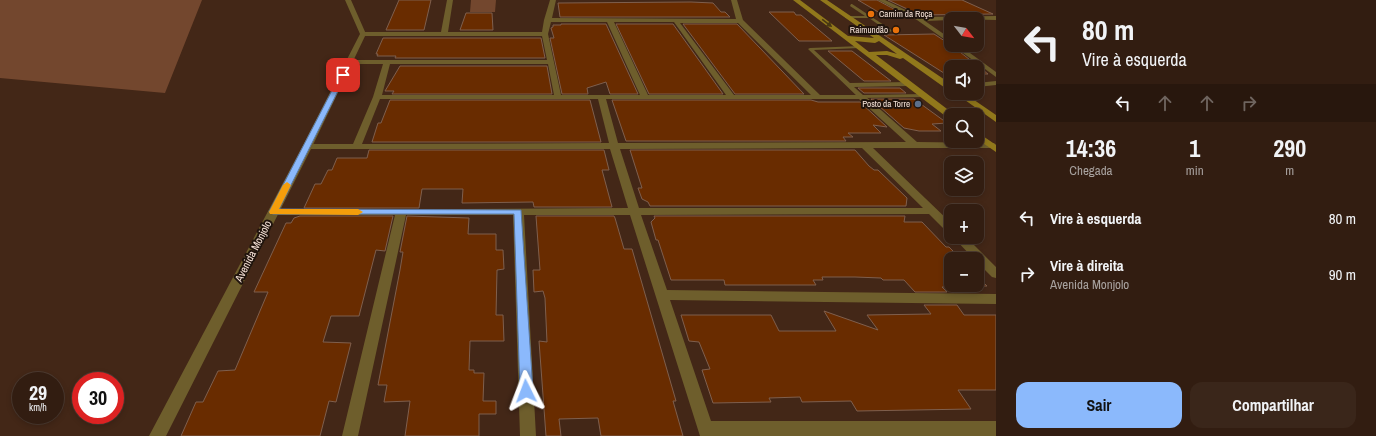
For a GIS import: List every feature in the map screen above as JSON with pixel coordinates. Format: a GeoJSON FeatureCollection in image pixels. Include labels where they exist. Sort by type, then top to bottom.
{"type":"FeatureCollection","features":[{"type":"Feature","properties":{"kind":"main road"},"geometry":{"type":"LineString","coordinates":[[796,0],[944,111]]}},
{"type":"Feature","properties":{"kind":"main road"},"geometry":{"type":"LineString","coordinates":[[823,0],[944,82]]}},
{"type":"Feature","properties":{"kind":"main road"},"geometry":{"type":"LineString","coordinates":[[844,37],[868,41],[875,41],[878,38]]}},
{"type":"Feature","properties":{"kind":"main road"},"geometry":{"type":"LineString","coordinates":[[873,58],[872,53],[888,53],[914,62]]}},
{"type":"Feature","properties":{"kind":"main road"},"geometry":{"type":"LineString","coordinates":[[969,100],[996,119]]}},
{"type":"Feature","properties":{"kind":"main road"},"geometry":{"type":"LineString","coordinates":[[984,140],[993,147]]}},
{"type":"Feature","properties":{"kind":"street"},"geometry":{"type":"LineString","coordinates":[[348,0],[363,34],[545,34]]}},
{"type":"Feature","properties":{"kind":"street"},"geometry":{"type":"LineString","coordinates":[[444,34],[450,0]]}},
{"type":"Feature","properties":{"kind":"street"},"geometry":{"type":"LineString","coordinates":[[553,0],[547,20],[545,34],[558,97]]}},
{"type":"Feature","properties":{"kind":"street"},"geometry":{"type":"LineString","coordinates":[[734,0],[740,20],[818,97]]}},
{"type":"Feature","properties":{"kind":"street"},"geometry":{"type":"LineString","coordinates":[[881,0],[919,19],[944,37]]}},
{"type":"Feature","properties":{"kind":"street"},"geometry":{"type":"LineString","coordinates":[[919,19],[996,18]]}},
{"type":"Feature","properties":{"kind":"street"},"geometry":{"type":"LineString","coordinates":[[547,20],[740,20]]}},
{"type":"Feature","properties":{"kind":"street"},"geometry":{"type":"LineString","coordinates":[[610,21],[645,97]]}},
{"type":"Feature","properties":{"kind":"street"},"geometry":{"type":"LineString","coordinates":[[676,21],[732,97]]}},
{"type":"Feature","properties":{"kind":"street","name":"Avenida Monjolo"},"geometry":{"type":"LineString","coordinates":[[156,436],[307,147],[363,34]]}},
{"type":"Feature","properties":{"kind":"street"},"geometry":{"type":"LineString","coordinates":[[964,52],[996,75]]}},
{"type":"Feature","properties":{"kind":"street"},"geometry":{"type":"LineString","coordinates":[[350,62],[550,62]]}},
{"type":"Feature","properties":{"kind":"street"},"geometry":{"type":"LineString","coordinates":[[358,146],[377,97],[387,62]]}},
{"type":"Feature","properties":{"kind":"street"},"geometry":{"type":"LineString","coordinates":[[984,85],[996,84]]}},
{"type":"Feature","properties":{"kind":"street"},"geometry":{"type":"LineString","coordinates":[[377,97],[861,97],[914,145]]}},
{"type":"Feature","properties":{"kind":"street"},"geometry":{"type":"LineString","coordinates":[[601,97],[614,146],[634,210],[707,432],[996,429]]}},
{"type":"Feature","properties":{"kind":"street"},"geometry":{"type":"LineString","coordinates":[[307,147],[864,145],[993,147]]}},
{"type":"Feature","properties":{"kind":"street"},"geometry":{"type":"LineString","coordinates":[[864,145],[944,222]]}},
{"type":"Feature","properties":{"kind":"street"},"geometry":{"type":"LineString","coordinates":[[273,212],[518,212],[634,210],[933,211]]}},
{"type":"Feature","properties":{"kind":"street"},"geometry":{"type":"LineString","coordinates":[[350,436],[401,212]]}},
{"type":"Feature","properties":{"kind":"street"},"geometry":{"type":"LineString","coordinates":[[518,212],[528,436]]}},
{"type":"Feature","properties":{"kind":"street"},"geometry":{"type":"LineString","coordinates":[[966,244],[996,274]]}},
{"type":"Feature","properties":{"kind":"street"},"geometry":{"type":"LineString","coordinates":[[662,295],[996,298]]}},
{"type":"Feature","properties":{"kind":"lane"},"geometry":{"type":"LineString","coordinates":[[852,5],[890,31]]}},
{"type":"Feature","properties":{"kind":"lane"},"geometry":{"type":"LineString","coordinates":[[841,13],[862,13]]}},
{"type":"Feature","properties":{"kind":"lane"},"geometry":{"type":"LineString","coordinates":[[847,17],[869,17]]}},
{"type":"Feature","properties":{"kind":"lane"},"geometry":{"type":"LineString","coordinates":[[859,47],[810,49],[861,97],[925,96]]}},
{"type":"Feature","properties":{"kind":"lane"},"geometry":{"type":"LineString","coordinates":[[849,85],[908,84]]}},
{"type":"Feature","properties":{"kind":"shaded area"},"geometry":{"type":"Polygon","coordinates":[[[0,0],[202,0],[165,93],[0,78],[0,0]]]}},
{"type":"Feature","properties":{"kind":"shaded area"},"geometry":{"type":"Polygon","coordinates":[[[471,0],[496,0],[495,12],[470,12],[471,0]]]}},
{"type":"Feature","properties":{"kind":"building"},"geometry":{"type":"Polygon","coordinates":[[[399,0],[431,0],[424,30],[386,30],[399,0]]]}},
{"type":"Feature","properties":{"kind":"building"},"geometry":{"type":"Polygon","coordinates":[[[858,0],[877,0],[905,15],[885,16],[858,0]]]}},
{"type":"Feature","properties":{"kind":"building"},"geometry":{"type":"Polygon","coordinates":[[[888,0],[962,0],[993,14],[984,14],[984,12],[944,12],[944,15],[920,15],[888,0]]]}},
{"type":"Feature","properties":{"kind":"building"},"geometry":{"type":"Polygon","coordinates":[[[558,3],[713,3],[721,12],[725,12],[730,17],[560,17],[558,3]]]}},
{"type":"Feature","properties":{"kind":"building"},"geometry":{"type":"Polygon","coordinates":[[[769,12],[794,12],[796,15],[801,15],[832,41],[799,41],[769,12]]]}},
{"type":"Feature","properties":{"kind":"building"},"geometry":{"type":"Polygon","coordinates":[[[466,13],[492,13],[493,30],[460,30],[466,13]]]}},
{"type":"Feature","properties":{"kind":"building"},"geometry":{"type":"Polygon","coordinates":[[[606,24],[638,94],[610,94],[606,82],[587,88],[588,94],[562,94],[550,38],[554,38],[551,28],[553,25],[606,24]]]}},
{"type":"Feature","properties":{"kind":"building"},"geometry":{"type":"Polygon","coordinates":[[[616,24],[673,24],[723,94],[649,94],[616,24]]]}},
{"type":"Feature","properties":{"kind":"building"},"geometry":{"type":"Polygon","coordinates":[[[683,24],[737,24],[804,94],[735,94],[683,24]]]}},
{"type":"Feature","properties":{"kind":"building"},"geometry":{"type":"Polygon","coordinates":[[[934,34],[944,40],[944,52],[960,52],[970,60],[944,60],[944,73],[884,35],[934,34]]]}},
{"type":"Feature","properties":{"kind":"building"},"geometry":{"type":"Polygon","coordinates":[[[383,38],[541,38],[545,58],[395,58],[396,56],[377,56],[378,54],[376,54],[383,38]]]}},
{"type":"Feature","properties":{"kind":"building"},"geometry":{"type":"Polygon","coordinates":[[[828,51],[852,51],[891,81],[864,81],[828,51]]]}},
{"type":"Feature","properties":{"kind":"building"},"geometry":{"type":"Polygon","coordinates":[[[400,66],[547,66],[552,94],[392,94],[394,91],[385,91],[400,66]]]}},
{"type":"Feature","properties":{"kind":"building"},"geometry":{"type":"Polygon","coordinates":[[[858,88],[900,88],[906,93],[864,93],[858,88]]]}},
{"type":"Feature","properties":{"kind":"building"},"geometry":{"type":"Polygon","coordinates":[[[871,99],[914,99],[944,121],[944,123],[932,124],[941,131],[919,131],[904,128],[871,99]]]}},
{"type":"Feature","properties":{"kind":"building"},"geometry":{"type":"Polygon","coordinates":[[[390,100],[590,100],[601,142],[372,142],[378,123],[381,123],[390,100]]]}},
{"type":"Feature","properties":{"kind":"building"},"geometry":{"type":"Polygon","coordinates":[[[612,100],[811,100],[818,102],[860,102],[887,127],[873,125],[881,133],[848,133],[853,137],[843,137],[846,141],[626,141],[612,100]]]}},
{"type":"Feature","properties":{"kind":"building"},"geometry":{"type":"Polygon","coordinates":[[[369,150],[604,150],[609,170],[602,170],[612,207],[534,207],[533,202],[462,203],[463,189],[422,189],[419,208],[304,208],[315,184],[321,184],[328,170],[332,170],[337,158],[367,158],[369,150]]]}},
{"type":"Feature","properties":{"kind":"building"},"geometry":{"type":"Polygon","coordinates":[[[630,150],[855,150],[869,166],[874,170],[878,170],[907,198],[906,206],[650,206],[648,202],[642,199],[638,188],[642,188],[630,150]]]}},
{"type":"Feature","properties":{"kind":"building"},"geometry":{"type":"Polygon","coordinates":[[[300,216],[393,216],[385,251],[376,250],[359,316],[331,316],[323,342],[351,343],[336,402],[329,401],[320,436],[181,436],[196,402],[203,402],[218,371],[235,370],[268,292],[254,292],[286,223],[291,223],[294,218],[300,216]]]}},
{"type":"Feature","properties":{"kind":"building"},"geometry":{"type":"Polygon","coordinates":[[[407,216],[469,218],[468,234],[496,234],[496,250],[503,250],[504,269],[497,270],[496,315],[503,315],[504,341],[470,341],[469,370],[474,370],[474,373],[484,373],[483,401],[496,401],[496,414],[479,414],[479,436],[405,436],[410,401],[384,402],[387,385],[378,385],[400,270],[403,252],[400,252],[407,216]]]}},
{"type":"Feature","properties":{"kind":"building"},"geometry":{"type":"Polygon","coordinates":[[[536,216],[614,216],[624,249],[632,249],[676,401],[673,401],[683,436],[601,436],[598,418],[559,419],[561,436],[546,436],[539,341],[547,342],[545,298],[543,291],[534,292],[533,270],[540,270],[536,216]]]}},
{"type":"Feature","properties":{"kind":"building"},"geometry":{"type":"Polygon","coordinates":[[[654,216],[905,216],[904,222],[922,222],[946,247],[949,247],[954,252],[944,252],[944,287],[942,287],[944,292],[915,292],[904,280],[883,280],[881,278],[822,277],[823,280],[813,280],[816,285],[725,285],[724,280],[671,280],[651,222],[655,218],[654,216]]]}},
{"type":"Feature","properties":{"kind":"building"},"geometry":{"type":"Polygon","coordinates":[[[924,305],[957,305],[964,315],[996,315],[996,390],[958,390],[971,409],[857,411],[851,401],[802,402],[800,397],[769,398],[771,402],[713,403],[702,370],[710,369],[699,342],[689,341],[681,315],[771,315],[779,331],[836,331],[824,311],[878,330],[867,315],[931,314],[924,305]]]}},
{"type":"Feature","properties":{"kind":"slow traffic"},"geometry":{"type":"LineString","coordinates":[[287,185],[273,212],[358,212]]}},
{"type":"Feature","properties":{"kind":"place","name":"Camim da Roça"},"geometry":{"type":"Point","coordinates":[871,14]}},
{"type":"Feature","properties":{"kind":"place","name":"Raimundão"},"geometry":{"type":"Point","coordinates":[896,30]}},
{"type":"Feature","properties":{"kind":"place","name":"Posto da Torre"},"geometry":{"type":"Point","coordinates":[918,104]}},
{"type":"Feature","properties":{"kind":"route"},"geometry":{"type":"LineString","coordinates":[[343,75],[273,212],[518,212],[526,391]]}}]}
